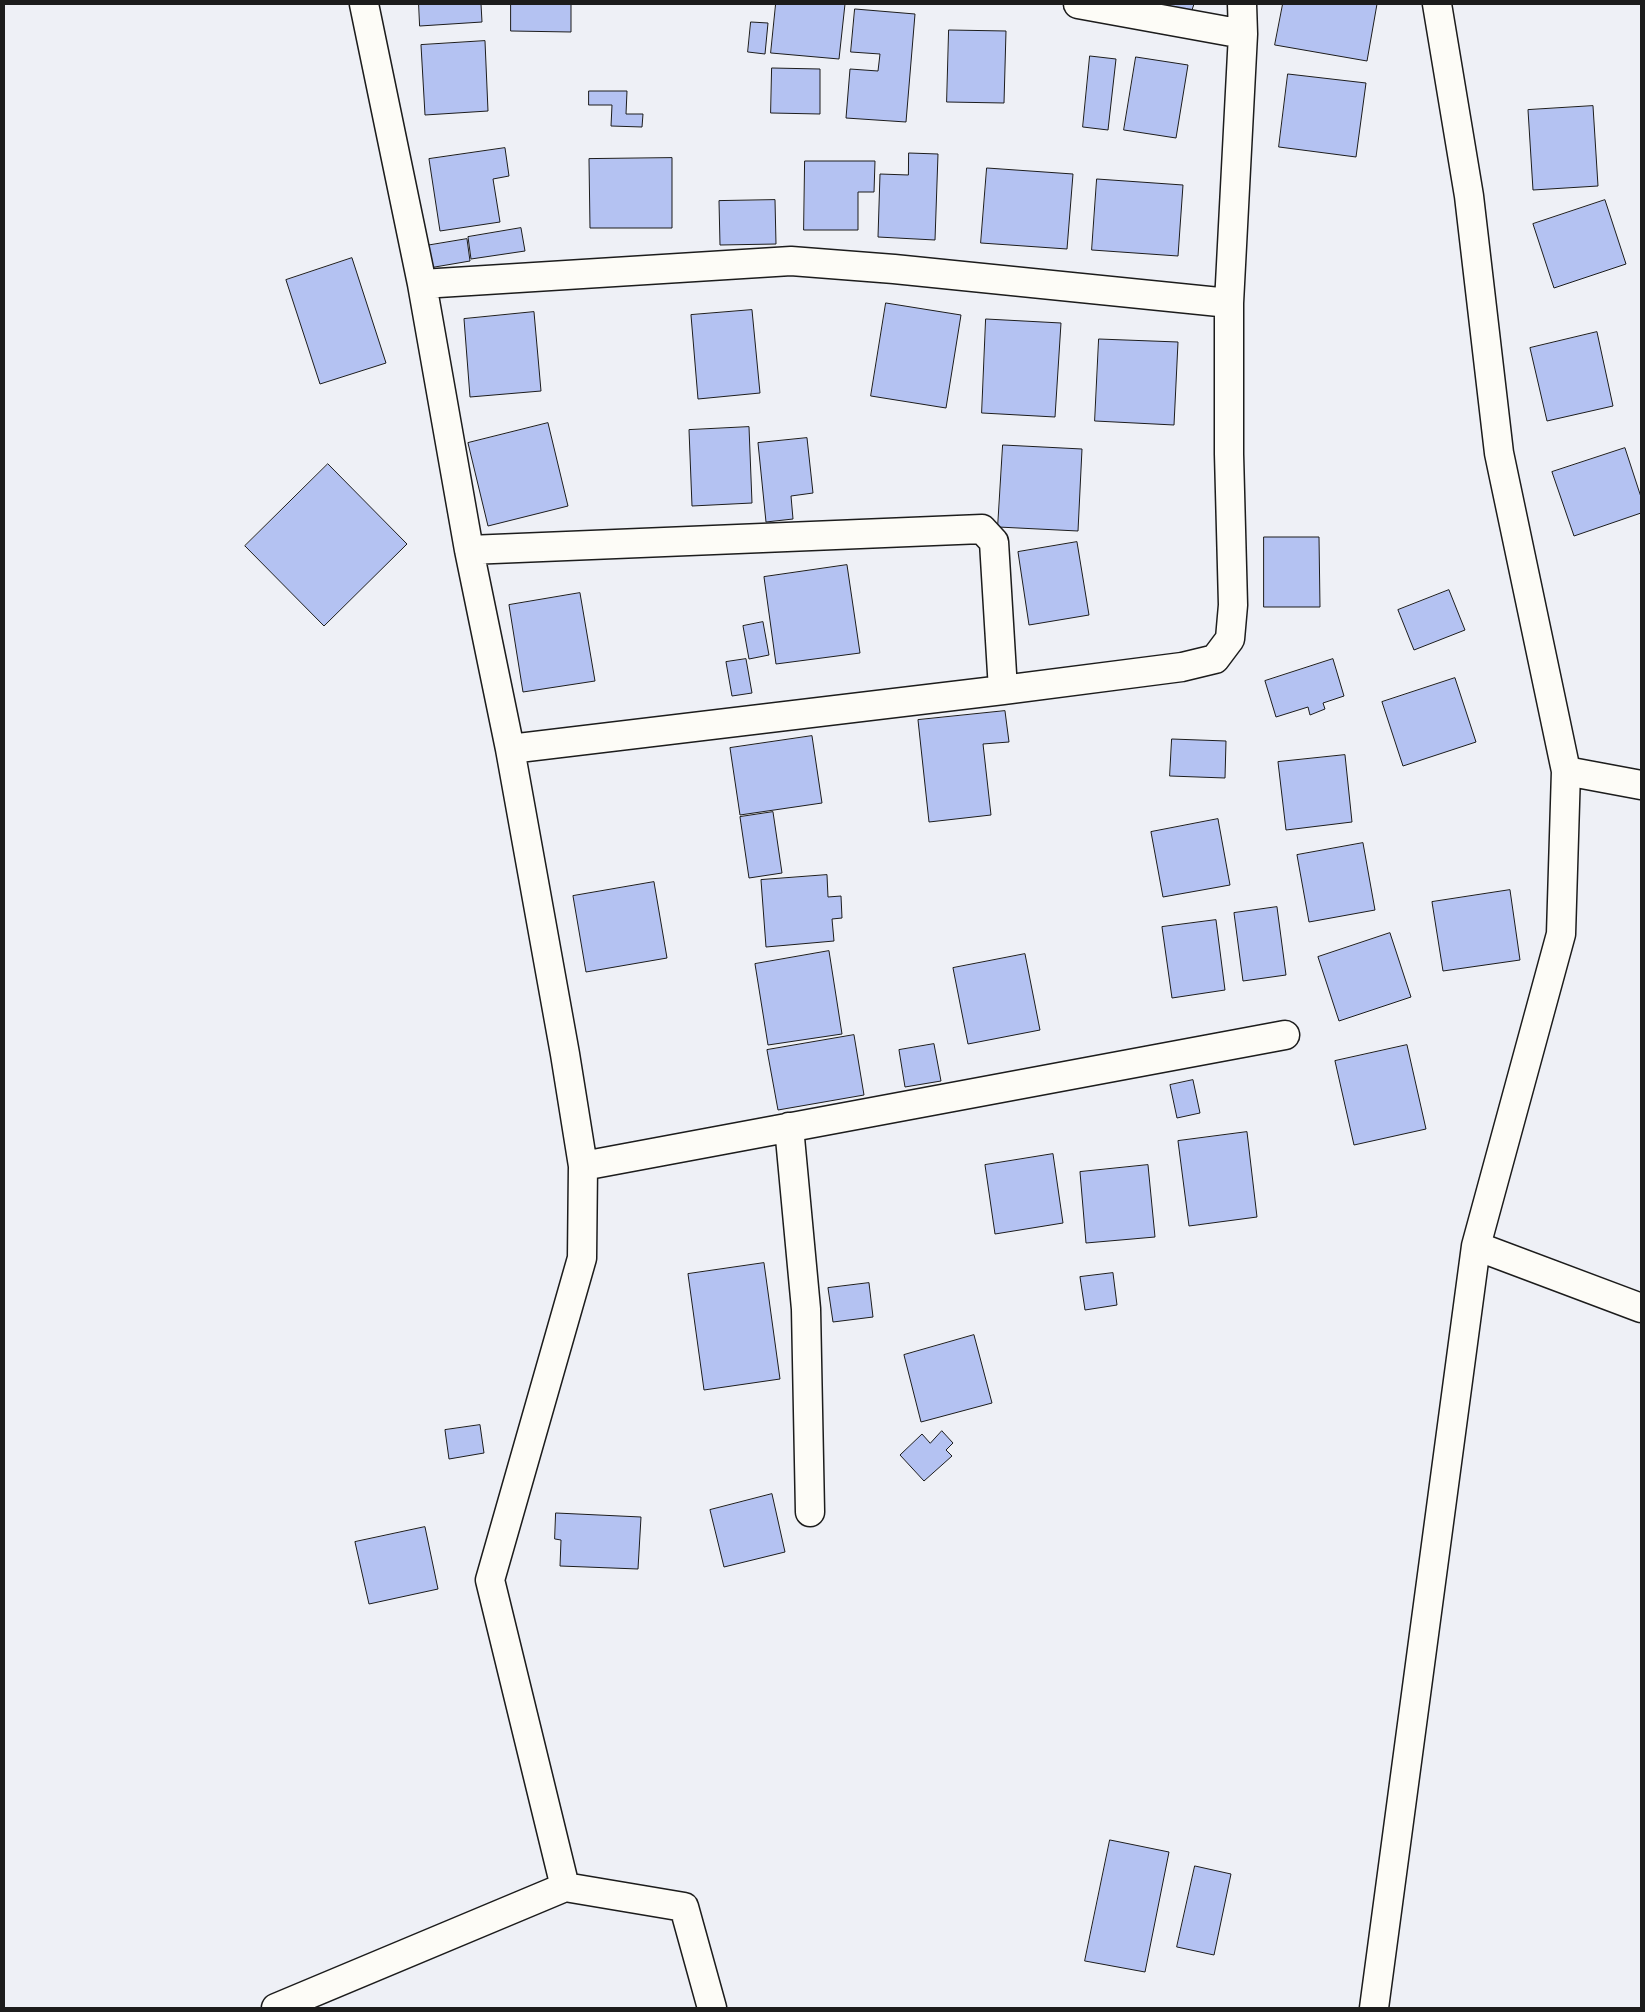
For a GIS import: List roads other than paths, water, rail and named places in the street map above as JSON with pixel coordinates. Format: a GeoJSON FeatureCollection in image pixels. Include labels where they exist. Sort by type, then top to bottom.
{"type":"FeatureCollection","features":[{"type":"Feature","properties":{"kind":"street"},"geometry":{"type":"LineString","coordinates":[[364,4],[422,284],[469,550],[510,749],[565,1054],[583,1166],[582,1258],[490,1580],[565,1887]]}},
{"type":"Feature","properties":{"kind":"street"},"geometry":{"type":"LineString","coordinates":[[1078,4],[1243,34]]}},
{"type":"Feature","properties":{"kind":"street"},"geometry":{"type":"LineString","coordinates":[[510,749],[1002,690],[1182,667],[1215,659],[1230,639],[1233,605],[1229,454],[1229,303],[1243,34],[1242,4]]}},
{"type":"Feature","properties":{"kind":"street"},"geometry":{"type":"LineString","coordinates":[[1374,2008],[1476,1246],[1561,934],[1566,771],[1499,453],[1469,196],[1436,4]]}},
{"type":"Feature","properties":{"kind":"street"},"geometry":{"type":"LineString","coordinates":[[422,284],[791,261],[894,269],[1229,303]]}},
{"type":"Feature","properties":{"kind":"street"},"geometry":{"type":"LineString","coordinates":[[469,550],[982,529],[994,542],[1002,690]]}},
{"type":"Feature","properties":{"kind":"street"},"geometry":{"type":"LineString","coordinates":[[1566,771],[1641,785]]}},
{"type":"Feature","properties":{"kind":"street"},"geometry":{"type":"LineString","coordinates":[[583,1166],[1285,1034]]}},
{"type":"Feature","properties":{"kind":"street"},"geometry":{"type":"LineString","coordinates":[[789,1127],[806,1310],[810,1512]]}},
{"type":"Feature","properties":{"kind":"street"},"geometry":{"type":"LineString","coordinates":[[1476,1246],[1641,1308]]}},
{"type":"Feature","properties":{"kind":"street"},"geometry":{"type":"LineString","coordinates":[[276,2008],[565,1887],[684,1907],[712,2008]]}}]}
